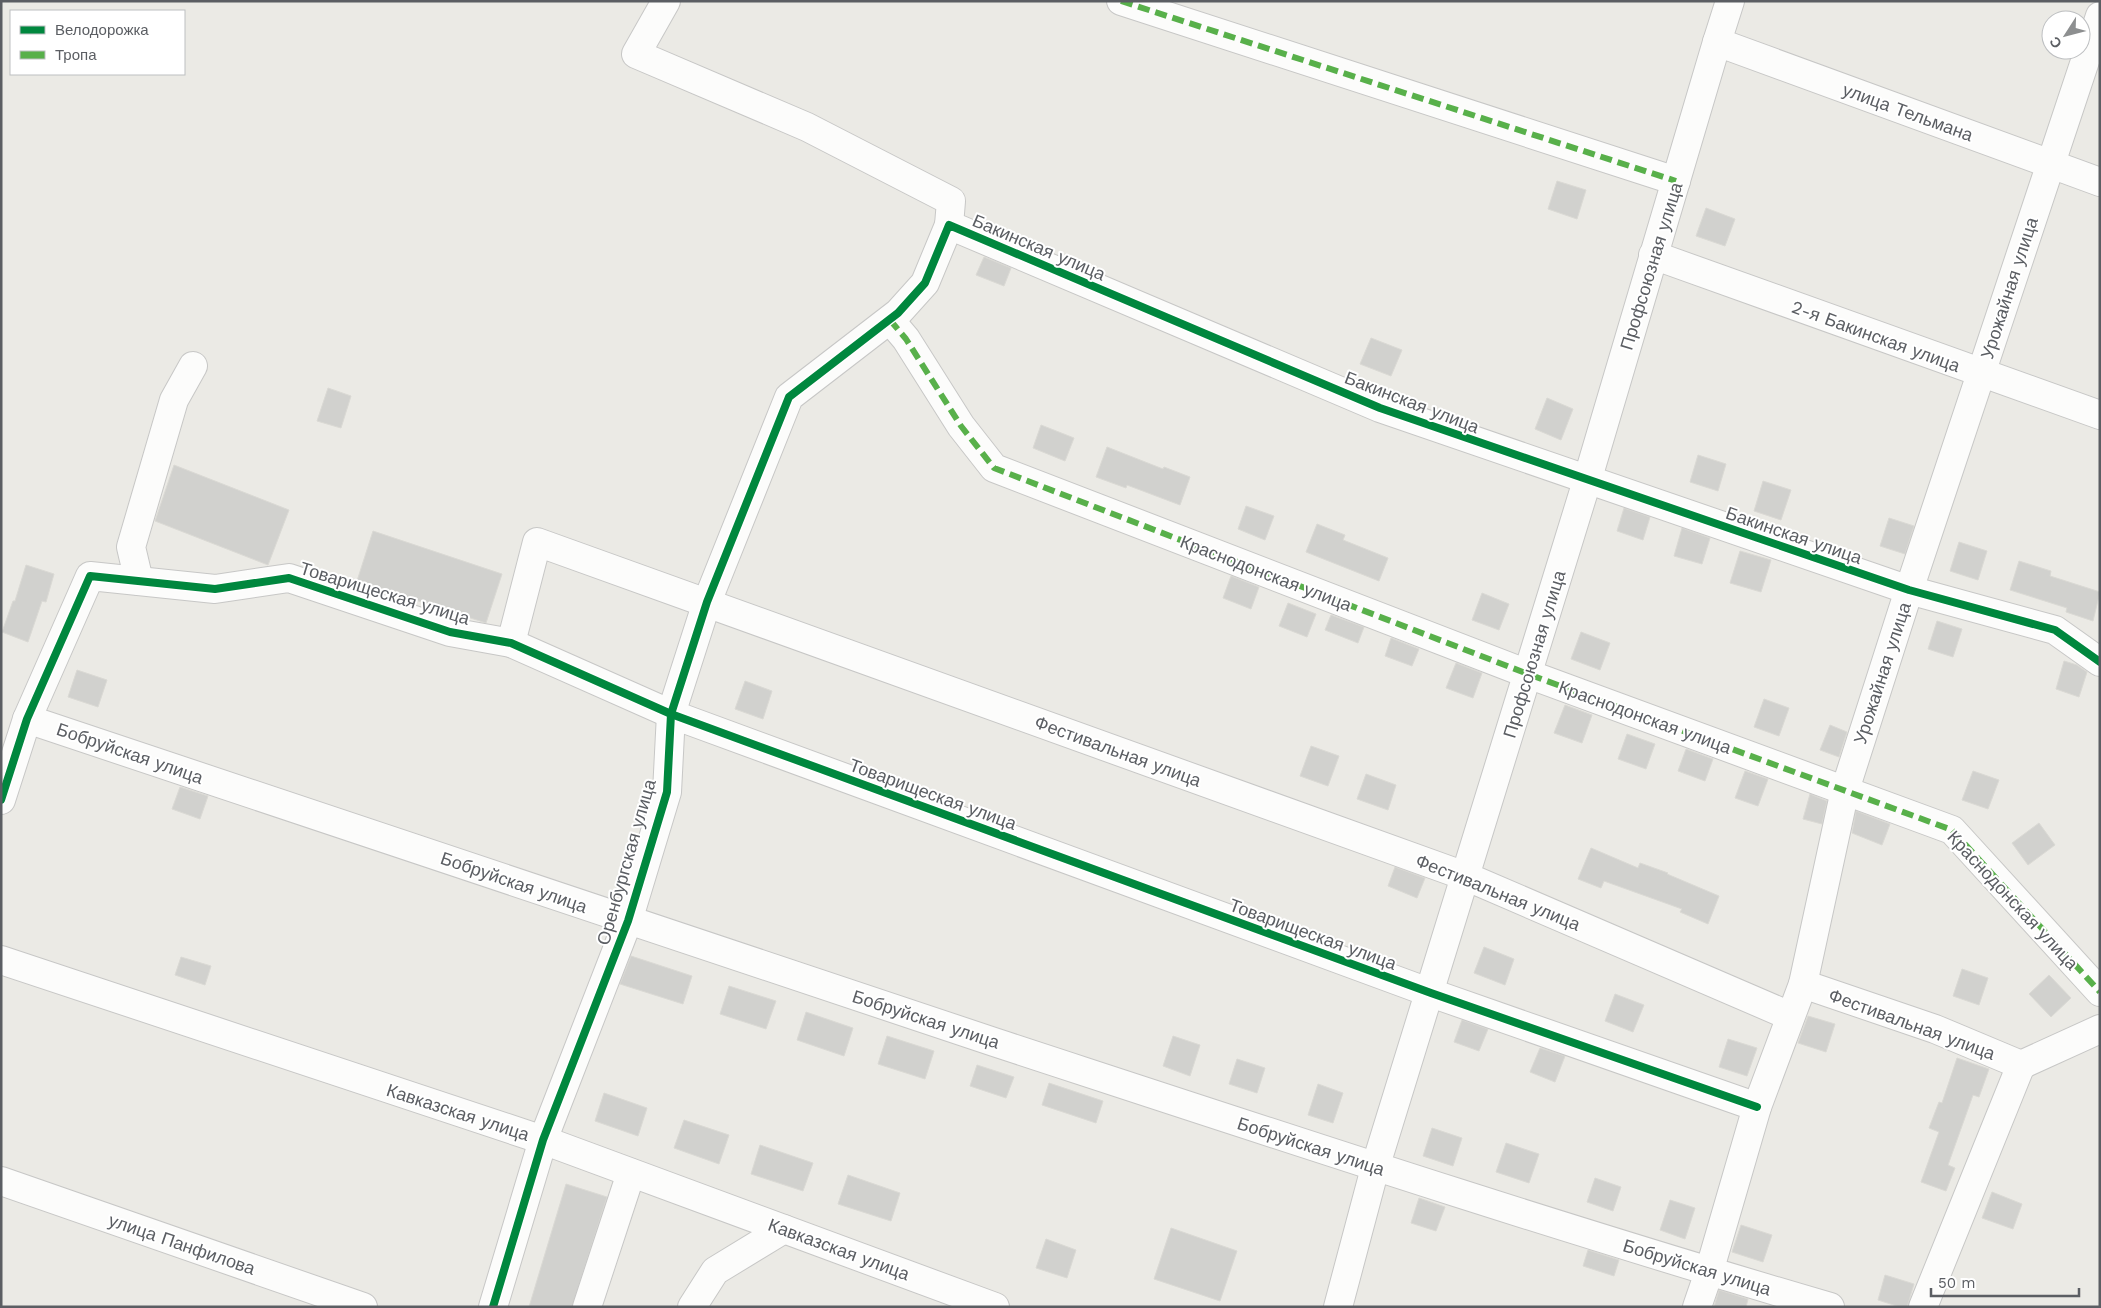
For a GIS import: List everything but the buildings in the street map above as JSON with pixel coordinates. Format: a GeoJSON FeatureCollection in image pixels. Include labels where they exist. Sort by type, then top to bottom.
{"type":"FeatureCollection","features":[{"type":"Feature","properties":{"kind":"street"},"geometry":{"type":"LineString","coordinates":[[666,1],[636,54],[807,127],[952,201],[948,225]]}},
{"type":"Feature","properties":{"kind":"street"},"geometry":{"type":"LineString","coordinates":[[1121,1],[1676,181]]}},
{"type":"Feature","properties":{"kind":"street","name":"Профсоюзная улица"},"geometry":{"type":"LineString","coordinates":[[1338,1307],[1375,1168],[1431,993],[1587,480],[1716,42],[1730,1]]}},
{"type":"Feature","properties":{"kind":"street","name":"Урожайная улица"},"geometry":{"type":"LineString","coordinates":[[1697,1307],[1710,1272],[1757,1107],[1803,984],[1844,790],[2100,16]]}},
{"type":"Feature","properties":{"kind":"street","name":"улица Тельмана"},"geometry":{"type":"LineString","coordinates":[[1716,42],[2100,182]]}},
{"type":"Feature","properties":{"kind":"street","name":"Бакинская улица"},"geometry":{"type":"LineString","coordinates":[[789,397],[890,320],[925,283],[948,225],[1380,408],[1909,590],[2054,630],[2100,662]]}},
{"type":"Feature","properties":{"kind":"street","name":"2-я Бакинская улица"},"geometry":{"type":"LineString","coordinates":[[1653,255],[2100,415]]}},
{"type":"Feature","properties":{"kind":"street","name":"Краснодонская улица"},"geometry":{"type":"LineString","coordinates":[[890,320],[906,339],[961,426],[994,468],[1528,674],[1952,830],[2100,992]]}},
{"type":"Feature","properties":{"kind":"street"},"geometry":{"type":"LineString","coordinates":[[138,581],[132,547],[174,400],[193,366]]}},
{"type":"Feature","properties":{"kind":"street","name":"Оренбургская улица"},"geometry":{"type":"LineString","coordinates":[[493,1307],[542,1140],[628,921],[667,792],[671,714],[707,602],[789,397]]}},
{"type":"Feature","properties":{"kind":"street","name":"Фестивальная улица"},"geometry":{"type":"LineString","coordinates":[[511,643],[537,542],[1466,876],[1790,1016]]}},
{"type":"Feature","properties":{"kind":"street","name":"Товарищеская улица"},"geometry":{"type":"LineString","coordinates":[[27,719],[90,576],[214,589],[289,578],[450,632],[511,643],[671,714],[1431,993],[1757,1107]]}},
{"type":"Feature","properties":{"kind":"street"},"geometry":{"type":"LineString","coordinates":[[1,800],[27,719]]}},
{"type":"Feature","properties":{"kind":"street","name":"Бобруйская улица"},"geometry":{"type":"LineString","coordinates":[[27,719],[628,921],[1375,1168],[1710,1272],[1830,1307]]}},
{"type":"Feature","properties":{"kind":"street","name":"Кавказская улица"},"geometry":{"type":"LineString","coordinates":[[1,960],[542,1140],[995,1307]]}},
{"type":"Feature","properties":{"kind":"street","name":"Фестивальная улица"},"geometry":{"type":"LineString","coordinates":[[1803,984],[1935,1029],[2020,1065]]}},
{"type":"Feature","properties":{"kind":"street"},"geometry":{"type":"LineString","coordinates":[[1923,1307],[2020,1065],[2100,1029]]}},
{"type":"Feature","properties":{"kind":"street"},"geometry":{"type":"LineString","coordinates":[[587,1307],[631,1173]]}},
{"type":"Feature","properties":{"kind":"street","name":"улица Панфилова"},"geometry":{"type":"LineString","coordinates":[[1,1181],[363,1307]]}},
{"type":"Feature","properties":{"kind":"street"},"geometry":{"type":"LineString","coordinates":[[692,1307],[715,1271],[784,1229]]}},
{"type":"Feature","properties":{"kind":"marked path"},"geometry":{"type":"LineString","coordinates":[[1121,1],[1676,181]]}},
{"type":"Feature","properties":{"kind":"marked path"},"geometry":{"type":"LineString","coordinates":[[890,320],[906,339],[961,426],[994,468],[1528,674],[1952,830],[2100,992]]}},
{"type":"Feature","properties":{"kind":"cycle path"},"geometry":{"type":"LineString","coordinates":[[493,1307],[543,1140],[628,921],[667,792],[671,714],[707,602],[789,397],[898,313],[925,283],[949,225],[1380,408],[1909,590],[2055,630],[2100,662]]}},
{"type":"Feature","properties":{"kind":"cycle path"},"geometry":{"type":"LineString","coordinates":[[1,800],[27,719],[90,576],[215,589],[289,578],[450,632],[511,643],[671,714],[1431,993],[1757,1107]]}}]}
